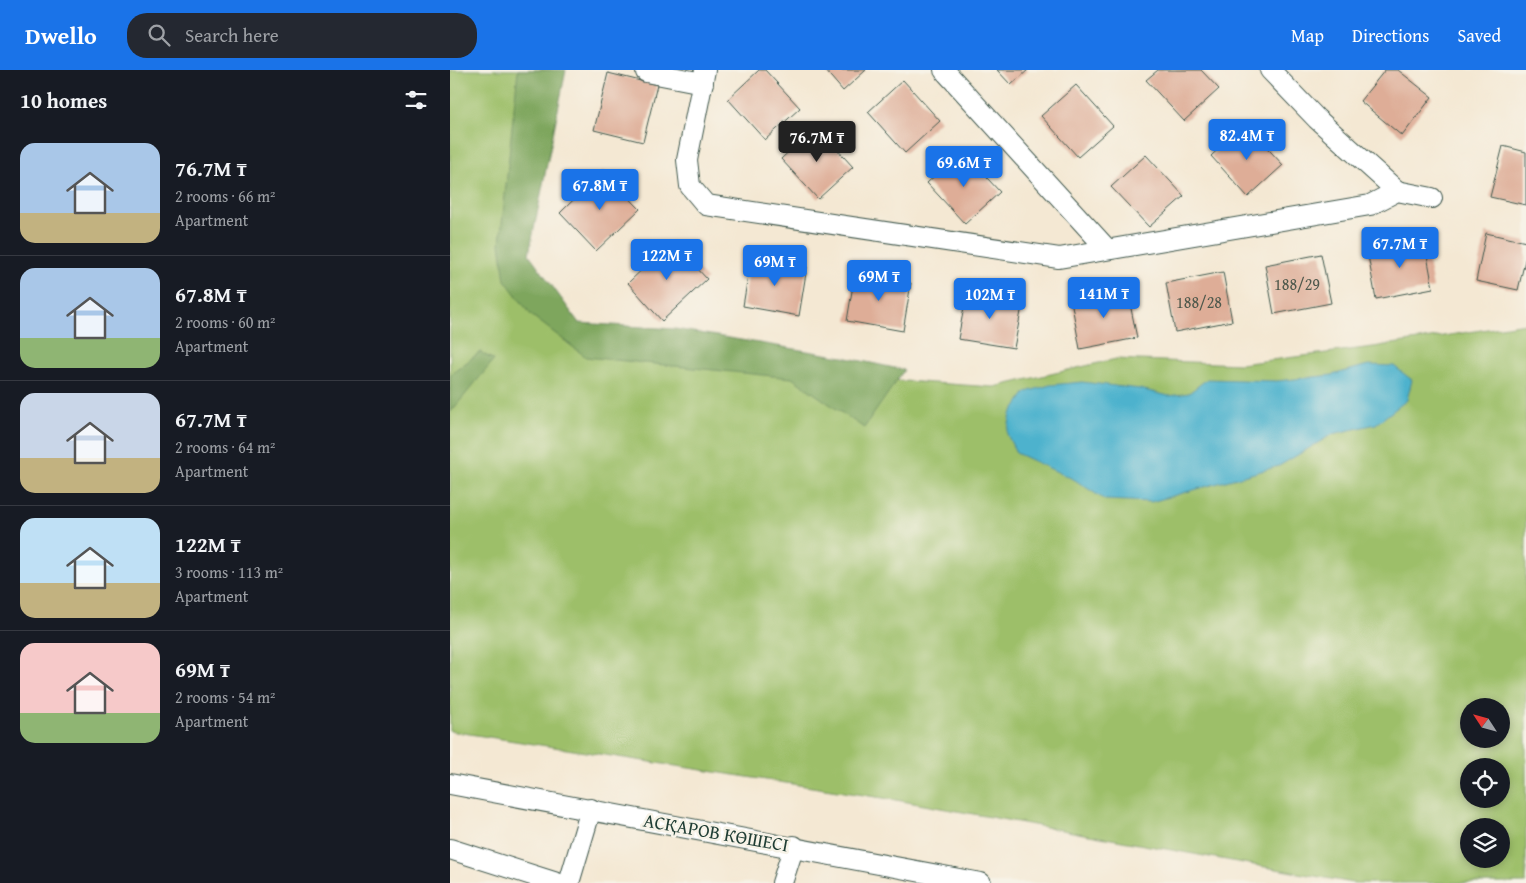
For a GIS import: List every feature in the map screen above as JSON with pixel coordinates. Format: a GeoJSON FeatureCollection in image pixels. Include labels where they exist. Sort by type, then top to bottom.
{"type":"FeatureCollection","features":[{"type":"Feature","properties":{"kind":"street"},"geometry":{"type":"LineString","coordinates":[[944,70],[1107,249]]}},
{"type":"Feature","properties":{"kind":"street"},"geometry":{"type":"LineString","coordinates":[[1270,70],[1317,119],[1397,190],[1432,198]]}},
{"type":"Feature","properties":{"kind":"street"},"geometry":{"type":"LineString","coordinates":[[646,72],[704,77],[687,160],[690,186],[706,205],[1059,258],[1370,205],[1397,190]]}},
{"type":"Feature","properties":{"kind":"street","name":"АСҚАРОВ КӨШЕСІ"},"geometry":{"type":"LineString","coordinates":[[450,784],[794,846],[982,883]]}},
{"type":"Feature","properties":{"kind":"street"},"geometry":{"type":"LineString","coordinates":[[568,883],[591,809]]}},
{"type":"Feature","properties":{"kind":"street"},"geometry":{"type":"LineString","coordinates":[[782,883],[794,846]]}},
{"type":"Feature","properties":{"kind":"street"},"geometry":{"type":"LineString","coordinates":[[450,849],[557,883]]}},
{"type":"Feature","properties":{"kind":"green space"},"geometry":{"type":"Polygon","coordinates":[[[450,70],[552,70],[521,270],[584,334],[813,375],[994,387],[1116,359],[1240,364],[1373,347],[1526,323],[1526,883],[1353,883],[902,801],[450,731],[450,70]]]}},
{"type":"Feature","properties":{"kind":"green space"},"geometry":{"type":"Polygon","coordinates":[[[518,70],[566,70],[529,254],[579,323],[675,329],[843,357],[904,370],[864,428],[792,378],[586,357],[531,315],[505,280],[500,243],[518,70]]]}},
{"type":"Feature","properties":{"kind":"green space"},"geometry":{"type":"Polygon","coordinates":[[[480,352],[494,360],[450,413],[450,375],[480,352]]]}},
{"type":"Feature","properties":{"kind":"water"},"geometry":{"type":"Polygon","coordinates":[[[1368,365],[1394,366],[1412,380],[1407,400],[1376,424],[1333,434],[1279,466],[1151,502],[1105,500],[1075,480],[1016,453],[1007,434],[1011,414],[1026,392],[1050,385],[1082,382],[1140,389],[1169,396],[1189,393],[1207,379],[1277,381],[1332,375],[1368,365]]]}},
{"type":"Feature","properties":{"kind":"building"},"geometry":{"type":"Polygon","coordinates":[[[759,70],[765,70],[800,108],[765,140],[728,99],[759,70]]]}},
{"type":"Feature","properties":{"kind":"building"},"geometry":{"type":"Polygon","coordinates":[[[825,70],[866,70],[843,91],[825,70]]]}},
{"type":"Feature","properties":{"kind":"building"},"geometry":{"type":"Polygon","coordinates":[[[997,70],[1028,70],[1011,85],[997,70]]]}},
{"type":"Feature","properties":{"kind":"building"},"geometry":{"type":"Polygon","coordinates":[[[1158,70],[1201,70],[1219,89],[1184,121],[1146,80],[1158,70]]]}},
{"type":"Feature","properties":{"kind":"building"},"geometry":{"type":"Polygon","coordinates":[[[1385,70],[1398,70],[1432,97],[1402,136],[1360,101],[1385,70]]]}},
{"type":"Feature","properties":{"kind":"building"},"geometry":{"type":"Polygon","coordinates":[[[608,73],[657,85],[643,142],[594,130],[608,73]]]}},
{"type":"Feature","properties":{"kind":"building"},"geometry":{"type":"Polygon","coordinates":[[[903,80],[940,121],[905,153],[868,112],[903,80]]]}},
{"type":"Feature","properties":{"kind":"building"},"geometry":{"type":"Polygon","coordinates":[[[1076,85],[1113,126],[1078,157],[1041,116],[1076,85]]]}},
{"type":"Feature","properties":{"kind":"building"},"geometry":{"type":"Polygon","coordinates":[[[1245,124],[1283,165],[1248,197],[1211,156],[1245,124]]]}},
{"type":"Feature","properties":{"kind":"building"},"geometry":{"type":"Polygon","coordinates":[[[816,126],[853,167],[818,199],[781,159],[816,126]]]}},
{"type":"Feature","properties":{"kind":"building"},"geometry":{"type":"Polygon","coordinates":[[[1503,146],[1526,152],[1526,205],[1490,197],[1503,146]]]}},
{"type":"Feature","properties":{"kind":"building"},"geometry":{"type":"Polygon","coordinates":[[[962,151],[1000,192],[965,224],[927,183],[962,151]]]}},
{"type":"Feature","properties":{"kind":"building"},"geometry":{"type":"Polygon","coordinates":[[[1146,155],[1184,196],[1149,227],[1111,187],[1146,155]]]}},
{"type":"Feature","properties":{"kind":"building"},"geometry":{"type":"Polygon","coordinates":[[[603,171],[640,209],[596,251],[560,213],[603,171]]]}},
{"type":"Feature","properties":{"kind":"building"},"geometry":{"type":"Polygon","coordinates":[[[1486,233],[1526,242],[1526,256],[1518,290],[1476,281],[1486,233]]]}},
{"type":"Feature","properties":{"kind":"building"},"geometry":{"type":"Polygon","coordinates":[[[1424,239],[1433,288],[1376,299],[1367,250],[1424,239]]]}},
{"type":"Feature","properties":{"kind":"building"},"geometry":{"type":"Polygon","coordinates":[[[672,241],[707,279],[662,321],[628,283],[672,241]]]}},
{"type":"Feature","properties":{"kind":"building"},"geometry":{"type":"Polygon","coordinates":[[[1321,254],[1331,303],[1274,314],[1265,265],[1321,254]]]}},
{"type":"Feature","properties":{"kind":"building"},"geometry":{"type":"Polygon","coordinates":[[[751,258],[807,267],[799,316],[743,306],[751,258]]]}},
{"type":"Feature","properties":{"kind":"building"},"geometry":{"type":"Polygon","coordinates":[[[1223,272],[1232,321],[1175,332],[1166,283],[1223,272]]]}},
{"type":"Feature","properties":{"kind":"building"},"geometry":{"type":"Polygon","coordinates":[[[855,273],[911,283],[903,331],[847,321],[855,273]]]}},
{"type":"Feature","properties":{"kind":"building"},"geometry":{"type":"Polygon","coordinates":[[[1127,289],[1137,338],[1080,349],[1071,300],[1127,289]]]}},
{"type":"Feature","properties":{"kind":"building"},"geometry":{"type":"Polygon","coordinates":[[[967,291],[1023,301],[1014,348],[958,339],[967,291]]]}}]}
